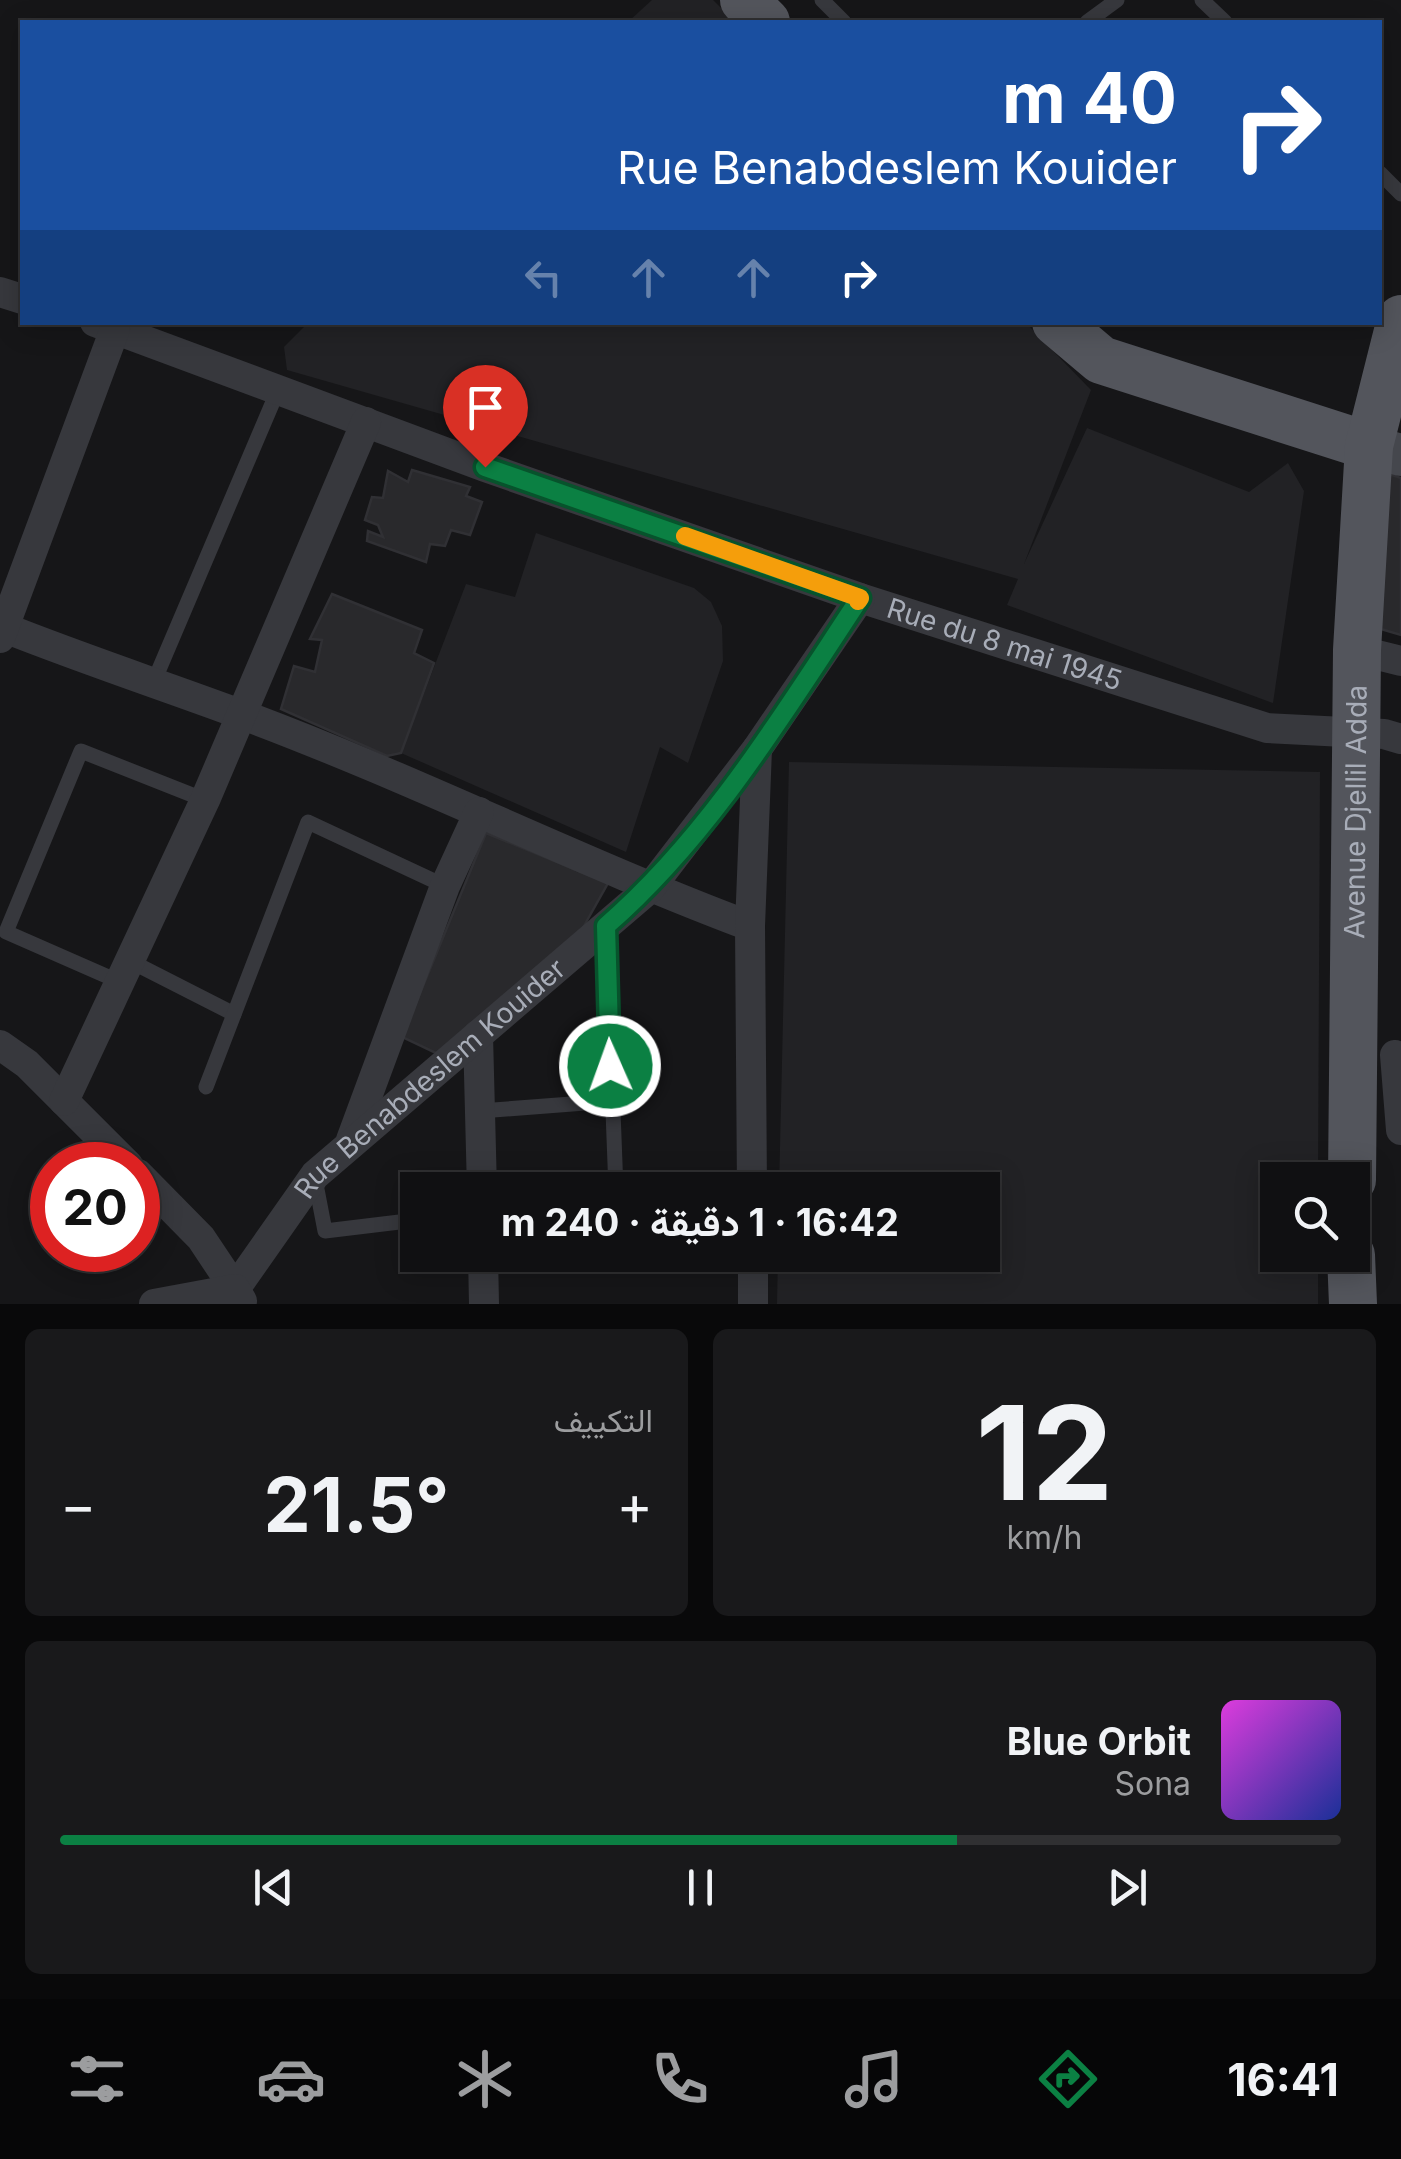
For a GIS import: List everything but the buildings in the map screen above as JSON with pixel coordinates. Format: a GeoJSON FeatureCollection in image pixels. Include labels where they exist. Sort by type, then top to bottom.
{"type":"FeatureCollection","features":[{"type":"Feature","properties":{"kind":"main road"},"geometry":{"type":"LineString","coordinates":[[744,0],[764,20]]}},
{"type":"Feature","properties":{"kind":"main road","name":"Avenue Djellil Adda"},"geometry":{"type":"LineString","coordinates":[[1357,1162],[1384,1056],[1379,655],[1385,450],[1401,319]]}},
{"type":"Feature","properties":{"kind":"main road"},"geometry":{"type":"LineString","coordinates":[[1060,325],[1101,360],[1385,450]]}},
{"type":"Feature","properties":{"kind":"main road"},"geometry":{"type":"LineString","coordinates":[[1352,1272],[1353,1304]]}},
{"type":"Feature","properties":{"kind":"street","name":"Rue du 8 mai 1945"},"geometry":{"type":"LineString","coordinates":[[105,326],[860,598],[1267,728],[1379,736]]}},
{"type":"Feature","properties":{"kind":"street"},"geometry":{"type":"LineString","coordinates":[[105,326],[2,631],[242,715],[479,812],[650,888],[750,926]]}},
{"type":"Feature","properties":{"kind":"street"},"geometry":{"type":"LineString","coordinates":[[64,1102],[205,800],[366,422]]}},
{"type":"Feature","properties":{"kind":"street","name":"Rue Benabdeslem Kouider"},"geometry":{"type":"LineString","coordinates":[[239,1296],[314,1175],[650,888],[757,749],[860,598]]}},
{"type":"Feature","properties":{"kind":"street"},"geometry":{"type":"LineString","coordinates":[[752,1172],[750,926],[757,749]]}},
{"type":"Feature","properties":{"kind":"street"},"geometry":{"type":"LineString","coordinates":[[349,1146],[444,886],[479,812]]}},
{"type":"Feature","properties":{"kind":"street"},"geometry":{"type":"LineString","coordinates":[[478,1035],[482,1172]]}},
{"type":"Feature","properties":{"kind":"street"},"geometry":{"type":"LineString","coordinates":[[0,1045],[27,1064],[105,1142]]}},
{"type":"Feature","properties":{"kind":"street","name":"Avenue Djellil Adda"},"geometry":{"type":"LineString","coordinates":[[1384,1056],[1401,1130]]}},
{"type":"Feature","properties":{"kind":"street"},"geometry":{"type":"LineString","coordinates":[[154,1304],[239,1296],[201,1238],[160,1196]]}},
{"type":"Feature","properties":{"kind":"street"},"geometry":{"type":"LineString","coordinates":[[484,1272],[484,1304]]}},
{"type":"Feature","properties":{"kind":"street"},"geometry":{"type":"LineString","coordinates":[[752,1272],[753,1304]]}},
{"type":"Feature","properties":{"kind":"lane"},"geometry":{"type":"LineString","coordinates":[[822,0],[842,20]]}},
{"type":"Feature","properties":{"kind":"lane"},"geometry":{"type":"LineString","coordinates":[[1089,20],[1117,0]]}},
{"type":"Feature","properties":{"kind":"lane"},"geometry":{"type":"LineString","coordinates":[[1202,0],[1224,20]]}},
{"type":"Feature","properties":{"kind":"lane"},"geometry":{"type":"LineString","coordinates":[[1382,175],[1401,194]]}},
{"type":"Feature","properties":{"kind":"lane"},"geometry":{"type":"LineString","coordinates":[[152,686],[278,390]]}},
{"type":"Feature","properties":{"kind":"lane"},"geometry":{"type":"LineString","coordinates":[[205,800],[81,751],[6,932],[234,1014]]}},
{"type":"Feature","properties":{"kind":"lane"},"geometry":{"type":"LineString","coordinates":[[206,1088],[308,822],[444,886]]}},
{"type":"Feature","properties":{"kind":"lane"},"geometry":{"type":"LineString","coordinates":[[606,926],[615,1172]]}},
{"type":"Feature","properties":{"kind":"lane"},"geometry":{"type":"LineString","coordinates":[[480,1111],[611,1101]]}},
{"type":"Feature","properties":{"kind":"lane"},"geometry":{"type":"LineString","coordinates":[[314,1175],[325,1230],[400,1222]]}},
{"type":"Feature","properties":{"kind":"shaded area"},"geometry":{"type":"Polygon","coordinates":[[[652,0],[713,0],[733,20],[630,20],[652,0]]]}},
{"type":"Feature","properties":{"kind":"shaded area"},"geometry":{"type":"Polygon","coordinates":[[[306,325],[1028,325],[1091,390],[1024,564],[1087,428],[1249,492],[1288,463],[1304,491],[1273,703],[1007,605],[1018,579],[287,370],[284,347],[306,325]]]}},
{"type":"Feature","properties":{"kind":"shaded area"},"geometry":{"type":"Polygon","coordinates":[[[536,533],[694,588],[711,602],[722,626],[723,661],[688,763],[660,747],[626,852],[401,753],[466,584],[515,597],[536,533]]]}},
{"type":"Feature","properties":{"kind":"shaded area"},"geometry":{"type":"Polygon","coordinates":[[[789,762],[1320,772],[1318,1162],[1260,1162],[1260,1272],[1318,1272],[1318,1304],[777,1304],[778,1272],[1000,1272],[1000,1172],[779,1172],[789,762]]]}},
{"type":"Feature","properties":{"kind":"slow traffic"},"geometry":{"type":"LineString","coordinates":[[685,536],[860,598],[858,601]]}},
{"type":"Feature","properties":{"kind":"route"},"geometry":{"type":"LineString","coordinates":[[485,467],[860,598],[757,749],[650,888],[606,926],[610,1066]]}}]}
